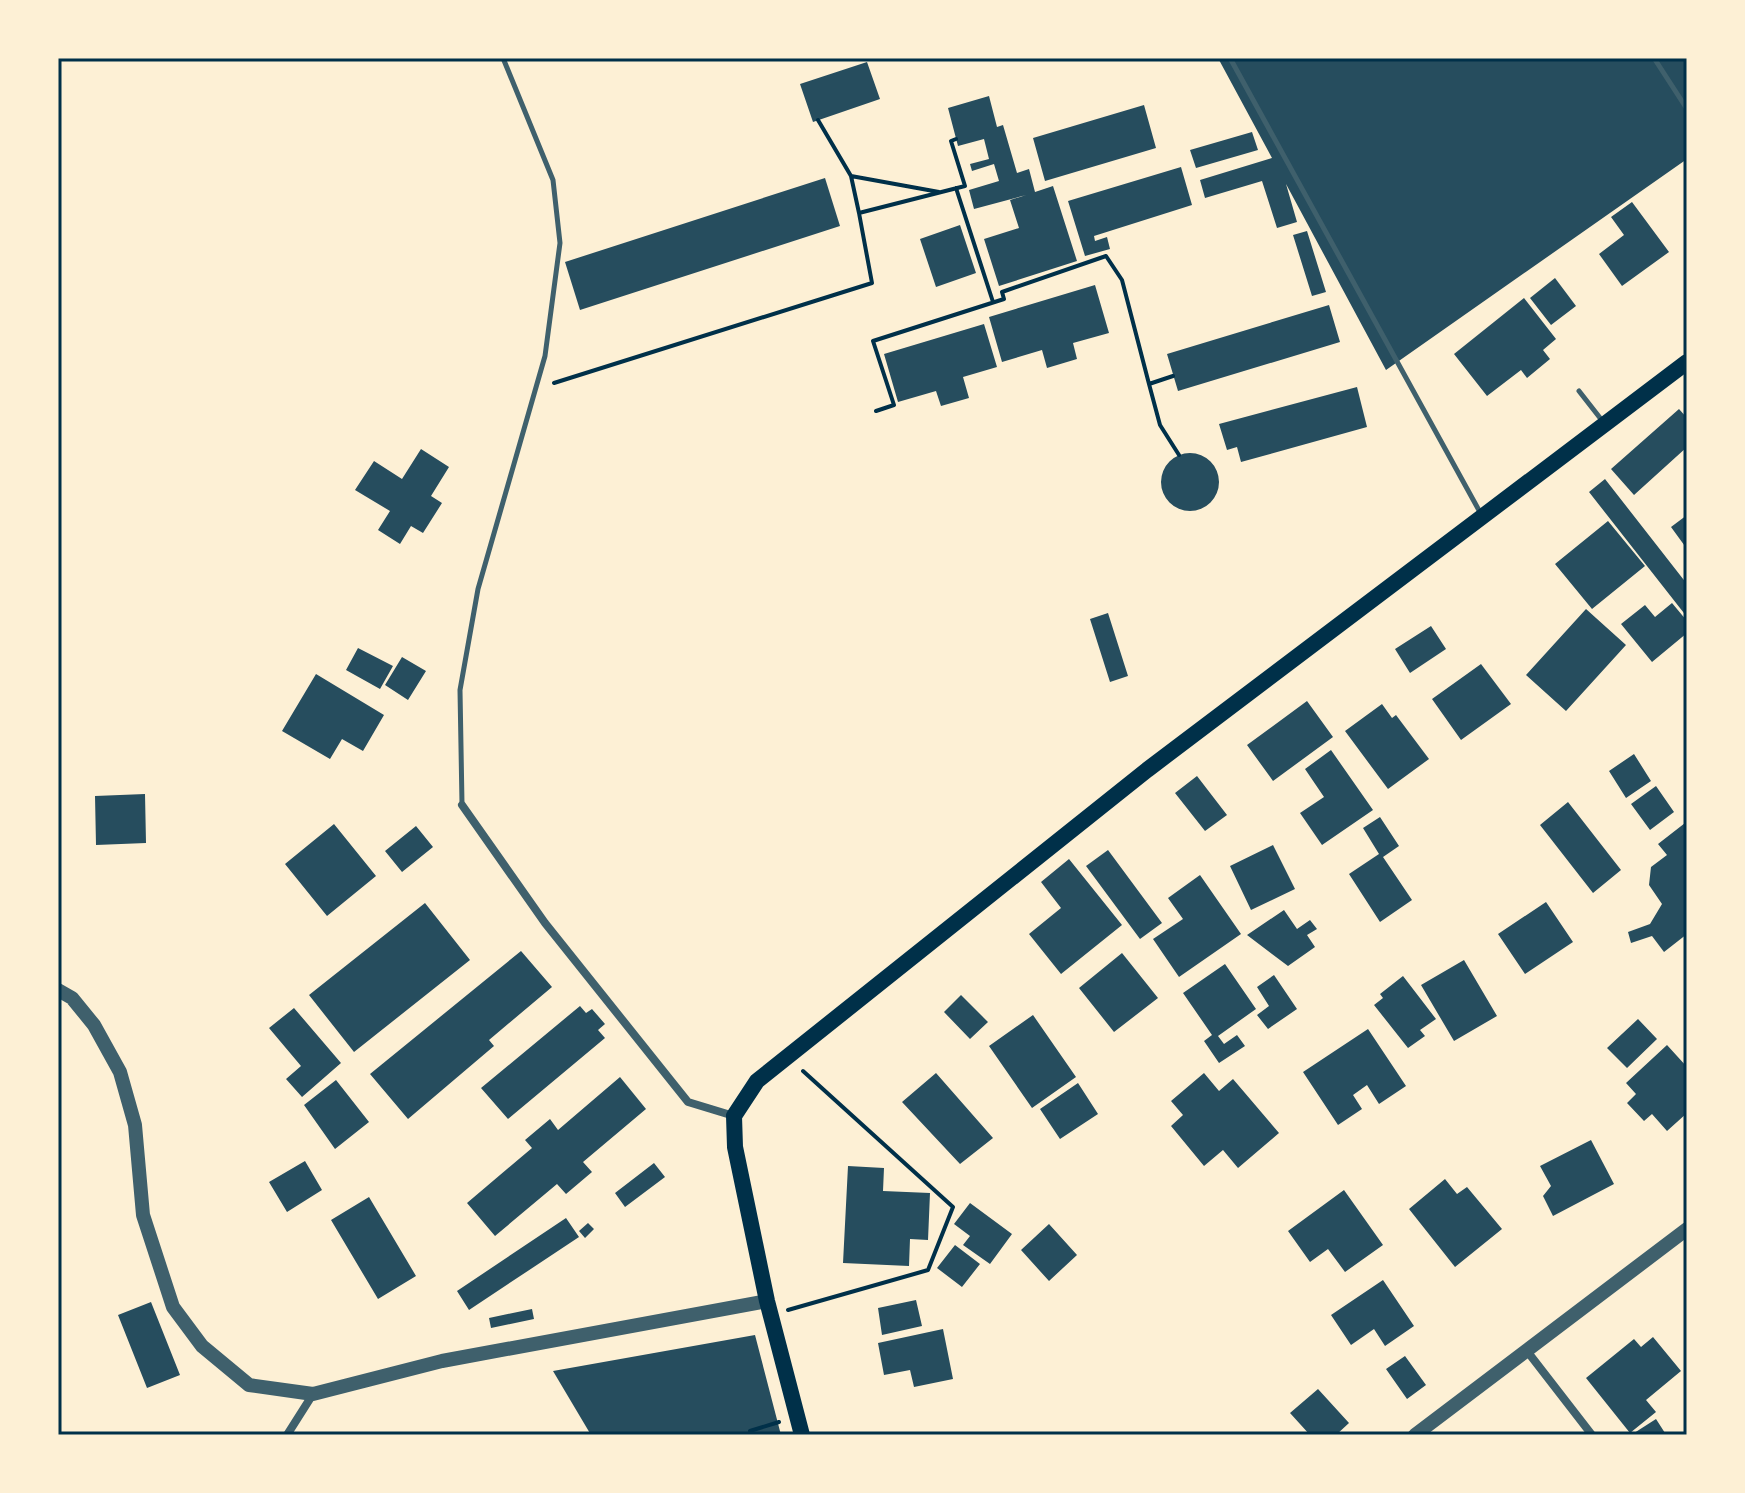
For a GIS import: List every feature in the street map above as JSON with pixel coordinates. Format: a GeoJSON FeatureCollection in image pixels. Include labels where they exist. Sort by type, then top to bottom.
{"type":"FeatureCollection","features":[{"type":"Feature","properties":{"kind":"main road"},"geometry":{"type":"LineString","coordinates":[[802,1435],[769,1308],[735,1147],[734,1116],[757,1081],[1147,770],[1687,362]]}},
{"type":"Feature","properties":{"kind":"street"},"geometry":{"type":"LineString","coordinates":[[462,805],[545,923],[688,1102],[734,1116]]}},
{"type":"Feature","properties":{"kind":"street"},"geometry":{"type":"LineString","coordinates":[[58,990],[72,998],[94,1025],[120,1072],[135,1125],[143,1215],[173,1307],[202,1346],[249,1385],[313,1394],[442,1361],[769,1308]]}},
{"type":"Feature","properties":{"kind":"street"},"geometry":{"type":"LineString","coordinates":[[1415,1435],[1687,1229]]}},
{"type":"Feature","properties":{"kind":"street"},"geometry":{"type":"LineString","coordinates":[[1527,1351],[1592,1435]]}},
{"type":"Feature","properties":{"kind":"street"},"geometry":{"type":"LineString","coordinates":[[287,1435],[313,1394]]}},
{"type":"Feature","properties":{"kind":"lane"},"geometry":{"type":"LineString","coordinates":[[462,805],[460,690],[465,661],[478,589],[545,356],[560,243],[553,180],[503,58]]}},
{"type":"Feature","properties":{"kind":"lane"},"geometry":{"type":"LineString","coordinates":[[1230,58],[1482,515]]}},
{"type":"Feature","properties":{"kind":"lane"},"geometry":{"type":"LineString","coordinates":[[1654,58],[1687,109]]}},
{"type":"Feature","properties":{"kind":"lane"},"geometry":{"type":"LineString","coordinates":[[1579,391],[1604,424]]}},
{"type":"Feature","properties":{"kind":"path"},"geometry":{"type":"LineString","coordinates":[[536,389],[872,283],[851,176],[818,120]]}},
{"type":"Feature","properties":{"kind":"path"},"geometry":{"type":"LineString","coordinates":[[859,213],[965,186],[951,141],[956,139]]}},
{"type":"Feature","properties":{"kind":"path"},"geometry":{"type":"LineString","coordinates":[[851,176],[940,192]]}},
{"type":"Feature","properties":{"kind":"path"},"geometry":{"type":"LineString","coordinates":[[956,188],[993,302]]}},
{"type":"Feature","properties":{"kind":"path"},"geometry":{"type":"LineString","coordinates":[[876,411],[894,405],[873,341],[1004,299],[1002,292],[1106,256],[1122,280],[1160,425],[1179,455]]}},
{"type":"Feature","properties":{"kind":"path"},"geometry":{"type":"LineString","coordinates":[[1149,384],[1173,376]]}},
{"type":"Feature","properties":{"kind":"path"},"geometry":{"type":"LineString","coordinates":[[769,1308],[928,1270],[953,1207],[787,1056]]}},
{"type":"Feature","properties":{"kind":"path"},"geometry":{"type":"LineString","coordinates":[[750,1431],[797,1417]]}},
{"type":"Feature","properties":{"kind":"building"},"geometry":{"type":"Polygon","coordinates":[[[1218,58],[1687,58],[1687,159],[1386,370],[1286,184],[1297,222],[1277,228],[1262,181],[1205,198],[1200,180],[1272,158],[1218,58]]]}},
{"type":"Feature","properties":{"kind":"building"},"geometry":{"type":"Polygon","coordinates":[[[867,62],[880,99],[813,122],[800,84],[867,62]]]}},
{"type":"Feature","properties":{"kind":"building"},"geometry":{"type":"Polygon","coordinates":[[[989,96],[997,127],[1003,125],[1017,173],[1029,169],[1035,192],[1053,186],[1077,261],[999,286],[984,239],[1019,228],[1010,200],[1026,195],[974,209],[969,190],[999,181],[994,164],[972,171],[970,164],[989,159],[984,139],[958,146],[948,108],[989,96]]]}},
{"type":"Feature","properties":{"kind":"building"},"geometry":{"type":"Polygon","coordinates":[[[1144,105],[1156,148],[1045,181],[1033,138],[1144,105]]]}},
{"type":"Feature","properties":{"kind":"building"},"geometry":{"type":"Polygon","coordinates":[[[1252,132],[1258,150],[1196,168],[1190,150],[1252,132]]]}},
{"type":"Feature","properties":{"kind":"building"},"geometry":{"type":"Polygon","coordinates":[[[1181,167],[1192,205],[1094,236],[1095,241],[1107,237],[1110,249],[1085,256],[1068,201],[1181,167]]]}},
{"type":"Feature","properties":{"kind":"building"},"geometry":{"type":"Polygon","coordinates":[[[825,178],[840,226],[580,310],[565,262],[825,178]]]}},
{"type":"Feature","properties":{"kind":"building"},"geometry":{"type":"Polygon","coordinates":[[[1632,202],[1669,252],[1622,286],[1599,254],[1624,235],[1611,217],[1632,202]]]}},
{"type":"Feature","properties":{"kind":"building"},"geometry":{"type":"Polygon","coordinates":[[[960,225],[976,273],[936,287],[920,239],[960,225]]]}},
{"type":"Feature","properties":{"kind":"building"},"geometry":{"type":"Polygon","coordinates":[[[1307,231],[1326,292],[1312,296],[1293,235],[1307,231]]]}},
{"type":"Feature","properties":{"kind":"building"},"geometry":{"type":"Polygon","coordinates":[[[1555,278],[1576,306],[1551,325],[1530,298],[1555,278]]]}},
{"type":"Feature","properties":{"kind":"building"},"geometry":{"type":"Polygon","coordinates":[[[1095,285],[1109,333],[1073,343],[1077,359],[1047,368],[1042,350],[1002,362],[989,317],[1095,285]]]}},
{"type":"Feature","properties":{"kind":"building"},"geometry":{"type":"Polygon","coordinates":[[[1524,298],[1556,339],[1543,350],[1550,359],[1527,378],[1521,370],[1487,396],[1454,354],[1524,298]]]}},
{"type":"Feature","properties":{"kind":"building"},"geometry":{"type":"Polygon","coordinates":[[[1329,305],[1340,342],[1178,391],[1167,354],[1329,305]]]}},
{"type":"Feature","properties":{"kind":"building"},"geometry":{"type":"Polygon","coordinates":[[[984,324],[997,367],[963,377],[969,398],[941,406],[936,391],[898,402],[884,354],[984,324]]]}},
{"type":"Feature","properties":{"kind":"building"},"geometry":{"type":"Polygon","coordinates":[[[1357,387],[1367,427],[1241,462],[1237,447],[1227,450],[1219,424],[1357,387]]]}},
{"type":"Feature","properties":{"kind":"building"},"geometry":{"type":"Polygon","coordinates":[[[1679,409],[1687,418],[1687,447],[1634,495],[1611,469],[1679,409]]]}},
{"type":"Feature","properties":{"kind":"building"},"geometry":{"type":"Polygon","coordinates":[[[421,449],[449,467],[431,496],[442,503],[423,533],[411,526],[400,544],[378,530],[390,511],[355,490],[374,461],[402,479],[421,449]]]}},
{"type":"Feature","properties":{"kind":"building"},"geometry":{"type":"Polygon","coordinates":[[[1190,453],[1201,455],[1210,462],[1217,471],[1217,493],[1210,502],[1201,509],[1190,511],[1179,509],[1170,502],[1163,493],[1161,482],[1163,471],[1170,462],[1179,455],[1190,453]]]}},
{"type":"Feature","properties":{"kind":"building"},"geometry":{"type":"Polygon","coordinates":[[[1605,479],[1687,584],[1687,617],[1589,492],[1605,479]]]}},
{"type":"Feature","properties":{"kind":"building"},"geometry":{"type":"Polygon","coordinates":[[[1687,515],[1687,549],[1671,527],[1687,515]]]}},
{"type":"Feature","properties":{"kind":"building"},"geometry":{"type":"Polygon","coordinates":[[[1608,521],[1645,566],[1592,609],[1555,564],[1608,521]]]}},
{"type":"Feature","properties":{"kind":"building"},"geometry":{"type":"Polygon","coordinates":[[[1672,603],[1687,621],[1687,633],[1652,662],[1621,624],[1645,605],[1655,617],[1672,603]]]}},
{"type":"Feature","properties":{"kind":"building"},"geometry":{"type":"Polygon","coordinates":[[[1586,609],[1626,645],[1566,711],[1526,675],[1586,609]]]}},
{"type":"Feature","properties":{"kind":"building"},"geometry":{"type":"Polygon","coordinates":[[[1108,613],[1128,676],[1110,682],[1090,619],[1108,613]]]}},
{"type":"Feature","properties":{"kind":"building"},"geometry":{"type":"Polygon","coordinates":[[[1431,626],[1446,649],[1410,673],[1395,649],[1431,626]]]}},
{"type":"Feature","properties":{"kind":"building"},"geometry":{"type":"Polygon","coordinates":[[[358,648],[393,666],[380,689],[346,670],[358,648]]]}},
{"type":"Feature","properties":{"kind":"building"},"geometry":{"type":"Polygon","coordinates":[[[402,657],[426,671],[408,700],[385,685],[402,657]]]}},
{"type":"Feature","properties":{"kind":"building"},"geometry":{"type":"Polygon","coordinates":[[[1481,664],[1511,704],[1461,740],[1432,699],[1481,664]]]}},
{"type":"Feature","properties":{"kind":"building"},"geometry":{"type":"Polygon","coordinates":[[[316,674],[384,715],[363,751],[342,739],[330,759],[282,731],[316,674]]]}},
{"type":"Feature","properties":{"kind":"building"},"geometry":{"type":"Polygon","coordinates":[[[1307,701],[1333,737],[1273,781],[1247,745],[1307,701]]]}},
{"type":"Feature","properties":{"kind":"building"},"geometry":{"type":"Polygon","coordinates":[[[1382,704],[1392,718],[1396,715],[1429,759],[1388,789],[1345,731],[1382,704]]]}},
{"type":"Feature","properties":{"kind":"building"},"geometry":{"type":"Polygon","coordinates":[[[1331,750],[1373,810],[1322,845],[1300,813],[1324,797],[1305,769],[1331,750]]]}},
{"type":"Feature","properties":{"kind":"building"},"geometry":{"type":"Polygon","coordinates":[[[1634,754],[1651,781],[1626,798],[1609,771],[1634,754]]]}},
{"type":"Feature","properties":{"kind":"building"},"geometry":{"type":"Polygon","coordinates":[[[1197,776],[1227,815],[1205,831],[1175,793],[1197,776]]]}},
{"type":"Feature","properties":{"kind":"building"},"geometry":{"type":"Polygon","coordinates":[[[1656,786],[1674,812],[1650,830],[1631,804],[1656,786]]]}},
{"type":"Feature","properties":{"kind":"building"},"geometry":{"type":"Polygon","coordinates":[[[145,794],[146,843],[96,845],[95,796],[145,794]]]}},
{"type":"Feature","properties":{"kind":"building"},"geometry":{"type":"Polygon","coordinates":[[[1568,802],[1621,870],[1593,893],[1540,825],[1568,802]]]}},
{"type":"Feature","properties":{"kind":"building"},"geometry":{"type":"Polygon","coordinates":[[[1380,817],[1399,846],[1383,857],[1412,900],[1380,922],[1349,874],[1379,854],[1363,828],[1380,817]]]}},
{"type":"Feature","properties":{"kind":"building"},"geometry":{"type":"Polygon","coordinates":[[[1685,823],[1687,934],[1664,952],[1652,936],[1631,943],[1628,932],[1650,924],[1662,904],[1649,885],[1651,867],[1667,855],[1658,844],[1685,823]]]}},
{"type":"Feature","properties":{"kind":"building"},"geometry":{"type":"Polygon","coordinates":[[[334,824],[376,876],[327,916],[285,864],[334,824]]]}},
{"type":"Feature","properties":{"kind":"building"},"geometry":{"type":"Polygon","coordinates":[[[416,826],[433,847],[402,872],[385,851],[416,826]]]}},
{"type":"Feature","properties":{"kind":"building"},"geometry":{"type":"Polygon","coordinates":[[[1273,845],[1295,889],[1251,910],[1230,866],[1273,845]]]}},
{"type":"Feature","properties":{"kind":"building"},"geometry":{"type":"Polygon","coordinates":[[[1108,850],[1162,923],[1140,939],[1086,866],[1108,850]]]}},
{"type":"Feature","properties":{"kind":"building"},"geometry":{"type":"Polygon","coordinates":[[[1069,859],[1122,925],[1061,974],[1029,934],[1061,908],[1041,882],[1069,859]]]}},
{"type":"Feature","properties":{"kind":"building"},"geometry":{"type":"Polygon","coordinates":[[[1200,875],[1241,934],[1179,977],[1153,939],[1183,919],[1168,898],[1200,875]]]}},
{"type":"Feature","properties":{"kind":"building"},"geometry":{"type":"Polygon","coordinates":[[[1546,902],[1573,942],[1525,974],[1498,934],[1546,902]]]}},
{"type":"Feature","properties":{"kind":"building"},"geometry":{"type":"Polygon","coordinates":[[[425,903],[470,960],[354,1052],[309,995],[425,903]]]}},
{"type":"Feature","properties":{"kind":"building"},"geometry":{"type":"Polygon","coordinates":[[[1284,910],[1297,929],[1310,920],[1317,929],[1307,935],[1315,947],[1288,966],[1247,935],[1284,910]]]}},
{"type":"Feature","properties":{"kind":"building"},"geometry":{"type":"Polygon","coordinates":[[[521,951],[552,987],[489,1040],[494,1046],[408,1119],[370,1074],[521,951]]]}},
{"type":"Feature","properties":{"kind":"building"},"geometry":{"type":"Polygon","coordinates":[[[1122,953],[1158,998],[1114,1032],[1079,988],[1122,953]]]}},
{"type":"Feature","properties":{"kind":"building"},"geometry":{"type":"Polygon","coordinates":[[[1464,960],[1497,1016],[1454,1041],[1421,985],[1464,960]]]}},
{"type":"Feature","properties":{"kind":"building"},"geometry":{"type":"Polygon","coordinates":[[[1225,964],[1256,1009],[1218,1036],[1224,1044],[1237,1035],[1245,1046],[1219,1063],[1204,1041],[1212,1035],[1183,993],[1225,964]]]}},
{"type":"Feature","properties":{"kind":"building"},"geometry":{"type":"Polygon","coordinates":[[[1274,975],[1297,1009],[1268,1029],[1257,1015],[1269,1006],[1257,987],[1274,975]]]}},
{"type":"Feature","properties":{"kind":"building"},"geometry":{"type":"Polygon","coordinates":[[[1403,976],[1436,1019],[1420,1030],[1425,1036],[1408,1048],[1374,1005],[1383,998],[1380,994],[1403,976]]]}},
{"type":"Feature","properties":{"kind":"building"},"geometry":{"type":"Polygon","coordinates":[[[961,995],[988,1022],[970,1039],[944,1012],[961,995]]]}},
{"type":"Feature","properties":{"kind":"building"},"geometry":{"type":"Polygon","coordinates":[[[580,1006],[586,1013],[592,1009],[605,1024],[598,1030],[605,1038],[508,1119],[481,1088],[580,1006]]]}},
{"type":"Feature","properties":{"kind":"building"},"geometry":{"type":"Polygon","coordinates":[[[294,1008],[341,1063],[302,1097],[286,1079],[301,1066],[269,1028],[294,1008]]]}},
{"type":"Feature","properties":{"kind":"building"},"geometry":{"type":"Polygon","coordinates":[[[1033,1015],[1076,1077],[1032,1108],[989,1046],[1033,1015]]]}},
{"type":"Feature","properties":{"kind":"building"},"geometry":{"type":"Polygon","coordinates":[[[1638,1019],[1657,1039],[1627,1068],[1607,1048],[1638,1019]]]}},
{"type":"Feature","properties":{"kind":"building"},"geometry":{"type":"Polygon","coordinates":[[[1368,1029],[1406,1086],[1379,1104],[1367,1085],[1353,1095],[1362,1109],[1338,1125],[1303,1072],[1368,1029]]]}},
{"type":"Feature","properties":{"kind":"building"},"geometry":{"type":"Polygon","coordinates":[[[1667,1045],[1687,1067],[1687,1113],[1667,1131],[1652,1114],[1644,1121],[1627,1103],[1636,1094],[1626,1083],[1667,1045]]]}},
{"type":"Feature","properties":{"kind":"building"},"geometry":{"type":"Polygon","coordinates":[[[936,1073],[993,1138],[960,1164],[902,1102],[936,1073]]]}},
{"type":"Feature","properties":{"kind":"building"},"geometry":{"type":"Polygon","coordinates":[[[1204,1073],[1219,1091],[1233,1079],[1279,1133],[1238,1168],[1223,1150],[1204,1166],[1171,1126],[1183,1115],[1171,1101],[1204,1073]]]}},
{"type":"Feature","properties":{"kind":"building"},"geometry":{"type":"Polygon","coordinates":[[[620,1077],[646,1109],[583,1162],[592,1172],[566,1194],[557,1184],[495,1236],[467,1203],[532,1148],[525,1140],[550,1119],[558,1130],[620,1077]]]}},
{"type":"Feature","properties":{"kind":"building"},"geometry":{"type":"Polygon","coordinates":[[[336,1080],[369,1122],[335,1149],[304,1105],[336,1080]]]}},
{"type":"Feature","properties":{"kind":"building"},"geometry":{"type":"Polygon","coordinates":[[[1078,1083],[1098,1114],[1060,1139],[1040,1109],[1078,1083]]]}},
{"type":"Feature","properties":{"kind":"building"},"geometry":{"type":"Polygon","coordinates":[[[1591,1140],[1614,1184],[1553,1216],[1543,1196],[1551,1186],[1540,1166],[1591,1140]]]}},
{"type":"Feature","properties":{"kind":"building"},"geometry":{"type":"Polygon","coordinates":[[[305,1161],[322,1190],[287,1212],[269,1182],[305,1161]]]}},
{"type":"Feature","properties":{"kind":"building"},"geometry":{"type":"Polygon","coordinates":[[[654,1163],[665,1177],[625,1207],[615,1193],[654,1163]]]}},
{"type":"Feature","properties":{"kind":"building"},"geometry":{"type":"Polygon","coordinates":[[[848,1166],[884,1168],[883,1191],[930,1193],[928,1240],[910,1239],[909,1266],[843,1263],[848,1166]]]}},
{"type":"Feature","properties":{"kind":"building"},"geometry":{"type":"Polygon","coordinates":[[[1445,1179],[1457,1194],[1467,1187],[1502,1229],[1455,1267],[1409,1209],[1445,1179]]]}},
{"type":"Feature","properties":{"kind":"building"},"geometry":{"type":"Polygon","coordinates":[[[1344,1190],[1383,1245],[1345,1272],[1328,1249],[1310,1262],[1288,1231],[1344,1190]]]}},
{"type":"Feature","properties":{"kind":"building"},"geometry":{"type":"Polygon","coordinates":[[[369,1197],[416,1276],[378,1299],[331,1220],[369,1197]]]}},
{"type":"Feature","properties":{"kind":"building"},"geometry":{"type":"Polygon","coordinates":[[[970,1203],[1012,1234],[990,1264],[963,1245],[970,1236],[954,1224],[970,1203]]]}},
{"type":"Feature","properties":{"kind":"building"},"geometry":{"type":"Polygon","coordinates":[[[566,1218],[579,1237],[469,1310],[457,1291],[566,1218]]]}},
{"type":"Feature","properties":{"kind":"building"},"geometry":{"type":"Polygon","coordinates":[[[588,1223],[594,1229],[585,1238],[579,1231],[588,1223]]]}},
{"type":"Feature","properties":{"kind":"building"},"geometry":{"type":"Polygon","coordinates":[[[1049,1224],[1077,1255],[1049,1281],[1021,1250],[1049,1224]]]}},
{"type":"Feature","properties":{"kind":"building"},"geometry":{"type":"Polygon","coordinates":[[[955,1245],[980,1264],[962,1287],[937,1268],[955,1245]]]}},
{"type":"Feature","properties":{"kind":"building"},"geometry":{"type":"Polygon","coordinates":[[[1383,1280],[1414,1326],[1385,1346],[1374,1329],[1351,1345],[1331,1315],[1383,1280]]]}},
{"type":"Feature","properties":{"kind":"building"},"geometry":{"type":"Polygon","coordinates":[[[916,1300],[922,1326],[882,1335],[878,1308],[916,1300]]]}},
{"type":"Feature","properties":{"kind":"building"},"geometry":{"type":"Polygon","coordinates":[[[151,1302],[180,1375],[147,1388],[118,1315],[151,1302]]]}},
{"type":"Feature","properties":{"kind":"building"},"geometry":{"type":"Polygon","coordinates":[[[532,1309],[534,1319],[491,1328],[489,1318],[532,1309]]]}},
{"type":"Feature","properties":{"kind":"building"},"geometry":{"type":"Polygon","coordinates":[[[943,1329],[953,1379],[914,1387],[910,1370],[884,1375],[878,1343],[943,1329]]]}},
{"type":"Feature","properties":{"kind":"building"},"geometry":{"type":"Polygon","coordinates":[[[755,1335],[781,1435],[591,1435],[553,1371],[755,1335]]]}},
{"type":"Feature","properties":{"kind":"building"},"geometry":{"type":"Polygon","coordinates":[[[1653,1337],[1681,1371],[1646,1400],[1656,1412],[1630,1433],[1586,1378],[1634,1339],[1641,1347],[1653,1337]]]}},
{"type":"Feature","properties":{"kind":"building"},"geometry":{"type":"Polygon","coordinates":[[[1405,1356],[1426,1385],[1407,1399],[1386,1369],[1405,1356]]]}},
{"type":"Feature","properties":{"kind":"building"},"geometry":{"type":"Polygon","coordinates":[[[1318,1389],[1349,1423],[1336,1435],[1310,1435],[1290,1413],[1318,1389]]]}},
{"type":"Feature","properties":{"kind":"building"},"geometry":{"type":"Polygon","coordinates":[[[1656,1419],[1665,1433],[1631,1435],[1656,1419]]]}}]}
